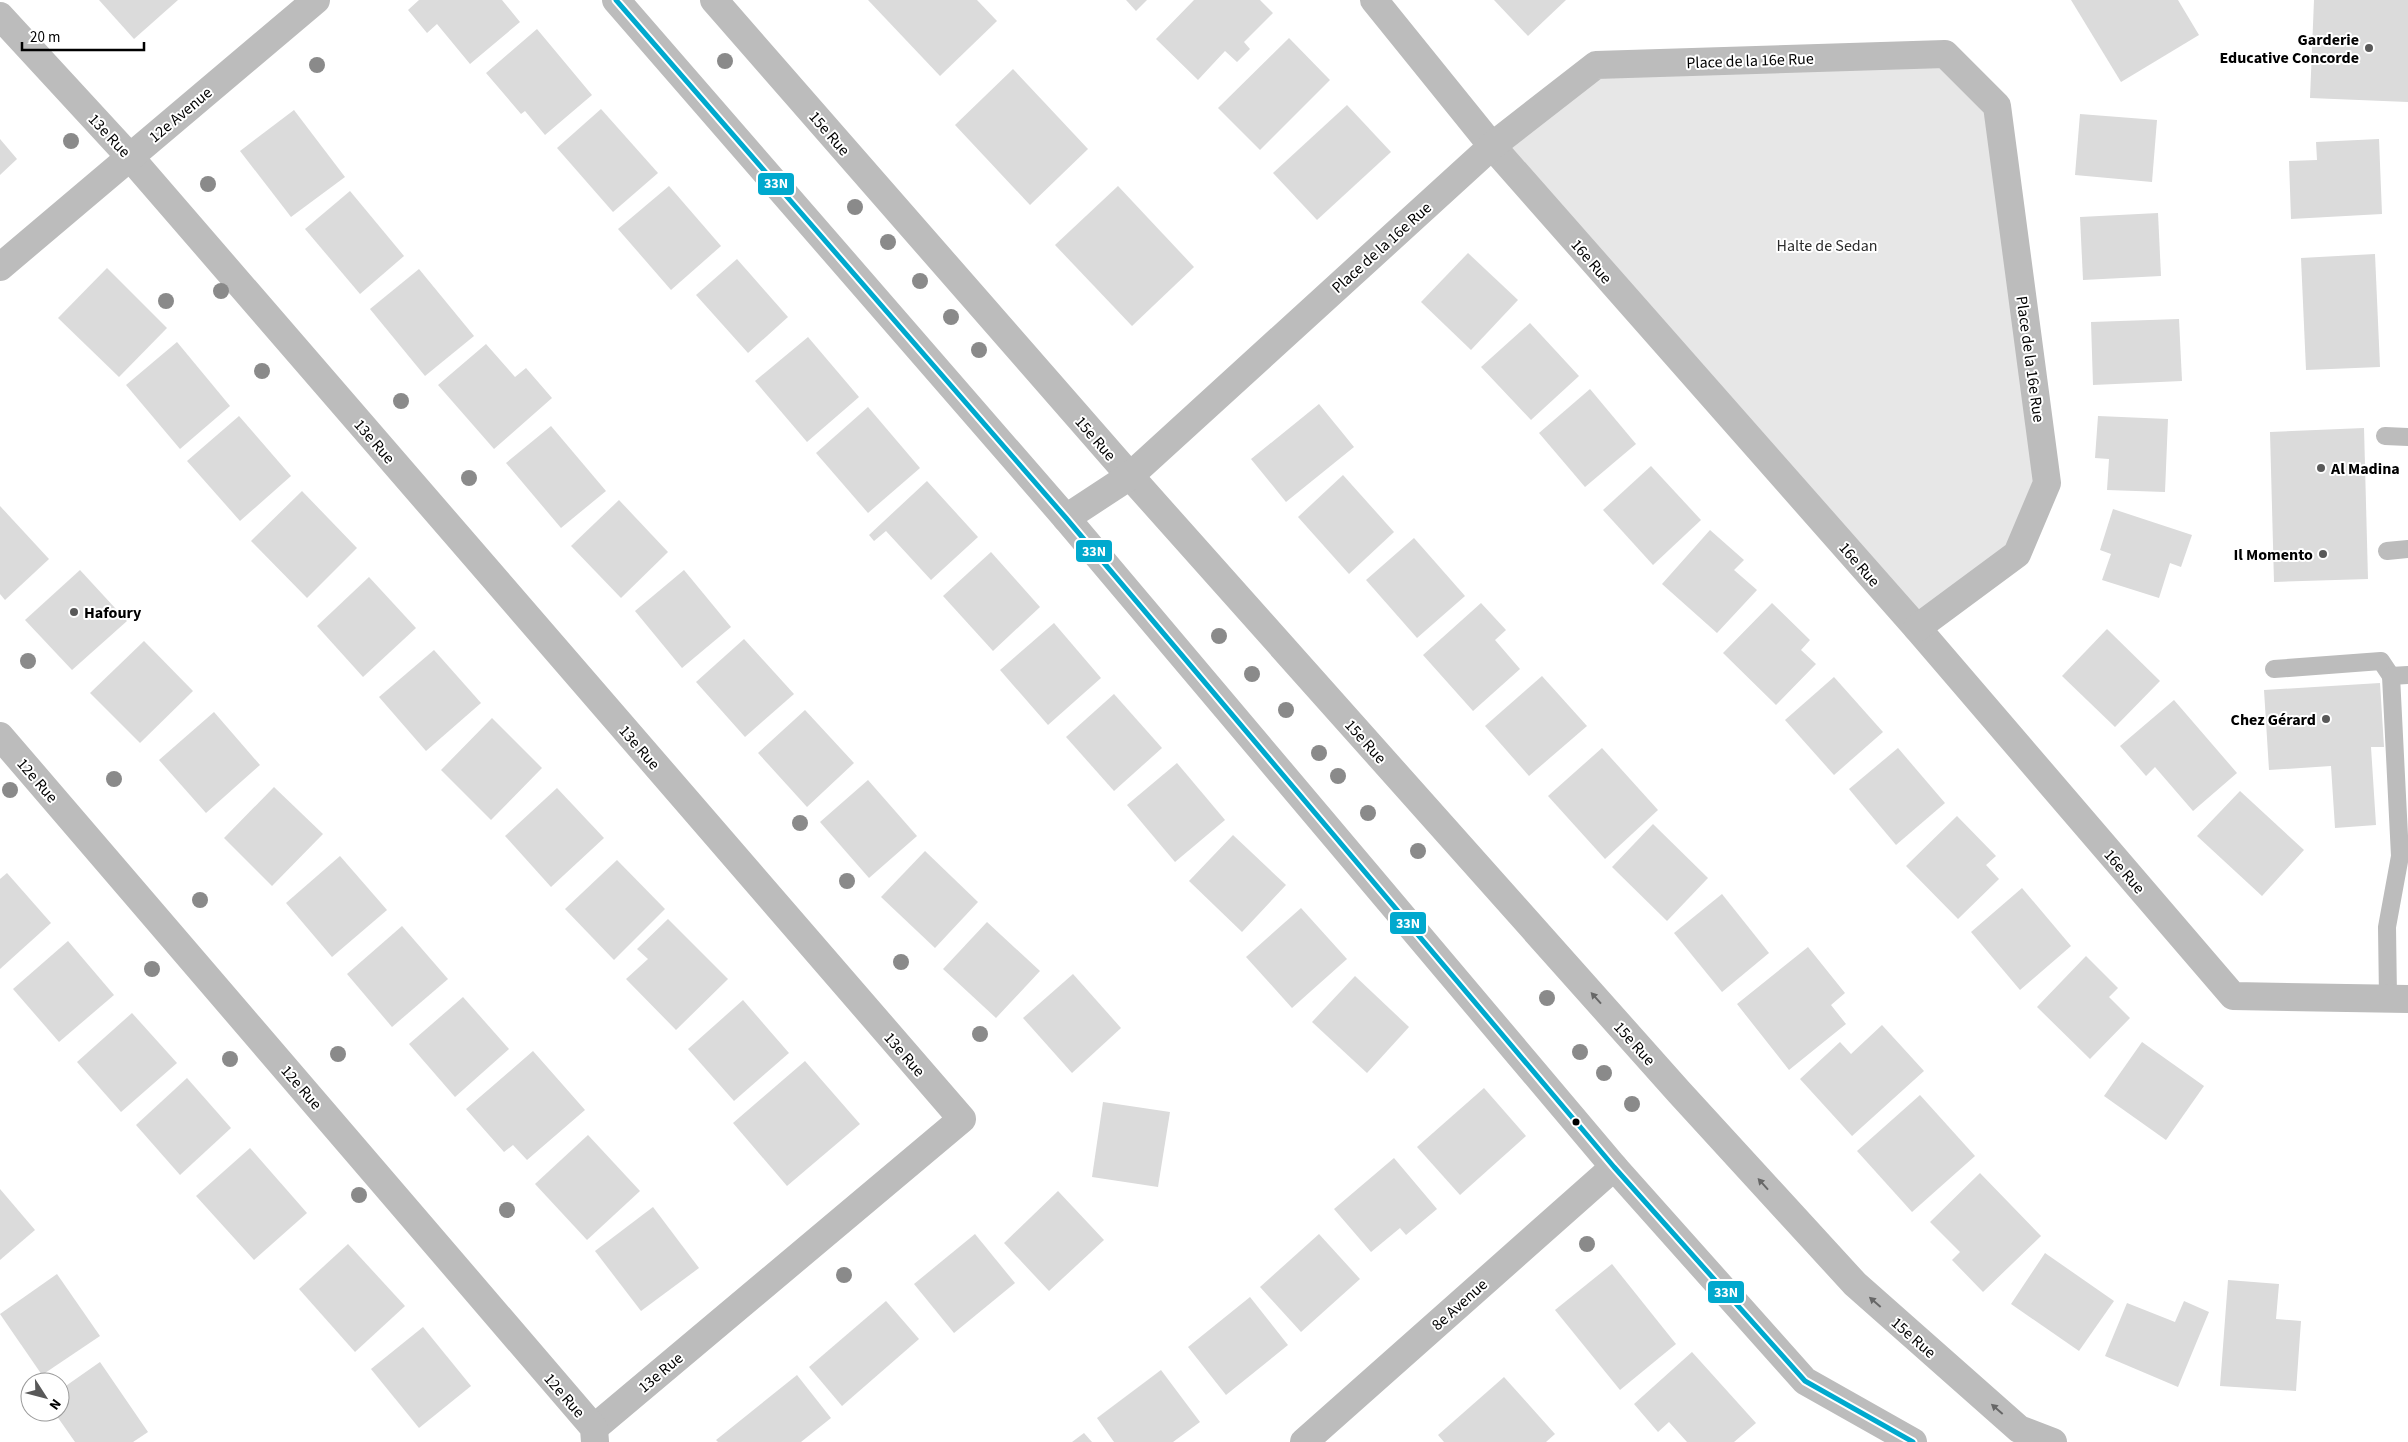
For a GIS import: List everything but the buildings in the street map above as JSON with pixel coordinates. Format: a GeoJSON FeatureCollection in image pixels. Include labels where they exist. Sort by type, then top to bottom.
{"type":"FeatureCollection","features":[{"type":"Feature","properties":{"kind":"street","name":"12e Avenue"},"geometry":{"type":"LineString","coordinates":[[0,267],[129,156],[316,0]]}},
{"type":"Feature","properties":{"kind":"street"},"geometry":{"type":"LineString","coordinates":[[616,0],[1066,518],[1614,1167],[1805,1381],[1913,1442]]}},
{"type":"Feature","properties":{"kind":"street","name":"15e Rue"},"geometry":{"type":"LineString","coordinates":[[714,0],[1130,476],[1672,1084],[1855,1284],[2014,1435],[2053,1442]]}},
{"type":"Feature","properties":{"kind":"street","name":"16e Rue"},"geometry":{"type":"LineString","coordinates":[[1374,0],[1492,146],[1916,628],[2233,996],[2398,999]]}},
{"type":"Feature","properties":{"kind":"street","name":"13e Rue"},"geometry":{"type":"LineString","coordinates":[[0,16],[129,156],[962,1119],[594,1435]]}},
{"type":"Feature","properties":{"kind":"street","name":"Place de la 16e Rue"},"geometry":{"type":"LineString","coordinates":[[1066,518],[1130,476],[1492,146],[1596,65],[1945,54],[1997,106],[2047,483],[2017,554],[1916,628]]}},
{"type":"Feature","properties":{"kind":"street","name":"12e Rue"},"geometry":{"type":"LineString","coordinates":[[0,736],[594,1435]]}},
{"type":"Feature","properties":{"kind":"street","name":"8e Avenue"},"geometry":{"type":"LineString","coordinates":[[1304,1442],[1614,1167]]}},
{"type":"Feature","properties":{"kind":"lane"},"geometry":{"type":"LineString","coordinates":[[2385,436],[2408,437]]}},
{"type":"Feature","properties":{"kind":"lane"},"geometry":{"type":"LineString","coordinates":[[2387,551],[2408,549]]}},
{"type":"Feature","properties":{"kind":"lane"},"geometry":{"type":"LineString","coordinates":[[2274,669],[2381,662],[2400,676],[2404,856],[2387,927],[2398,999]]}},
{"type":"Feature","properties":{"kind":"green space","name":"Halte de Sedan"},"geometry":{"type":"Polygon","coordinates":[[[1945,54],[1997,106],[2047,483],[2017,554],[1917,628],[1492,146],[1596,65],[1945,54]]]}},
{"type":"Feature","properties":{"kind":"transit line","name":"33N"},"geometry":{"type":"LineString","coordinates":[[616,0],[1066,518],[1614,1167],[1805,1381],[1913,1442]]}},
{"type":"Feature","properties":{"kind":"place","name":"Garderie Educative Concorde"},"geometry":{"type":"Point","coordinates":[2369,48]}},
{"type":"Feature","properties":{"kind":"place","name":"Al Madina"},"geometry":{"type":"Point","coordinates":[2321,468]}},
{"type":"Feature","properties":{"kind":"place","name":"Il Momento"},"geometry":{"type":"Point","coordinates":[2323,554]}},
{"type":"Feature","properties":{"kind":"place","name":"Hafoury"},"geometry":{"type":"Point","coordinates":[74,612]}},
{"type":"Feature","properties":{"kind":"place","name":"Chez Gérard"},"geometry":{"type":"Point","coordinates":[2326,719]}}]}
